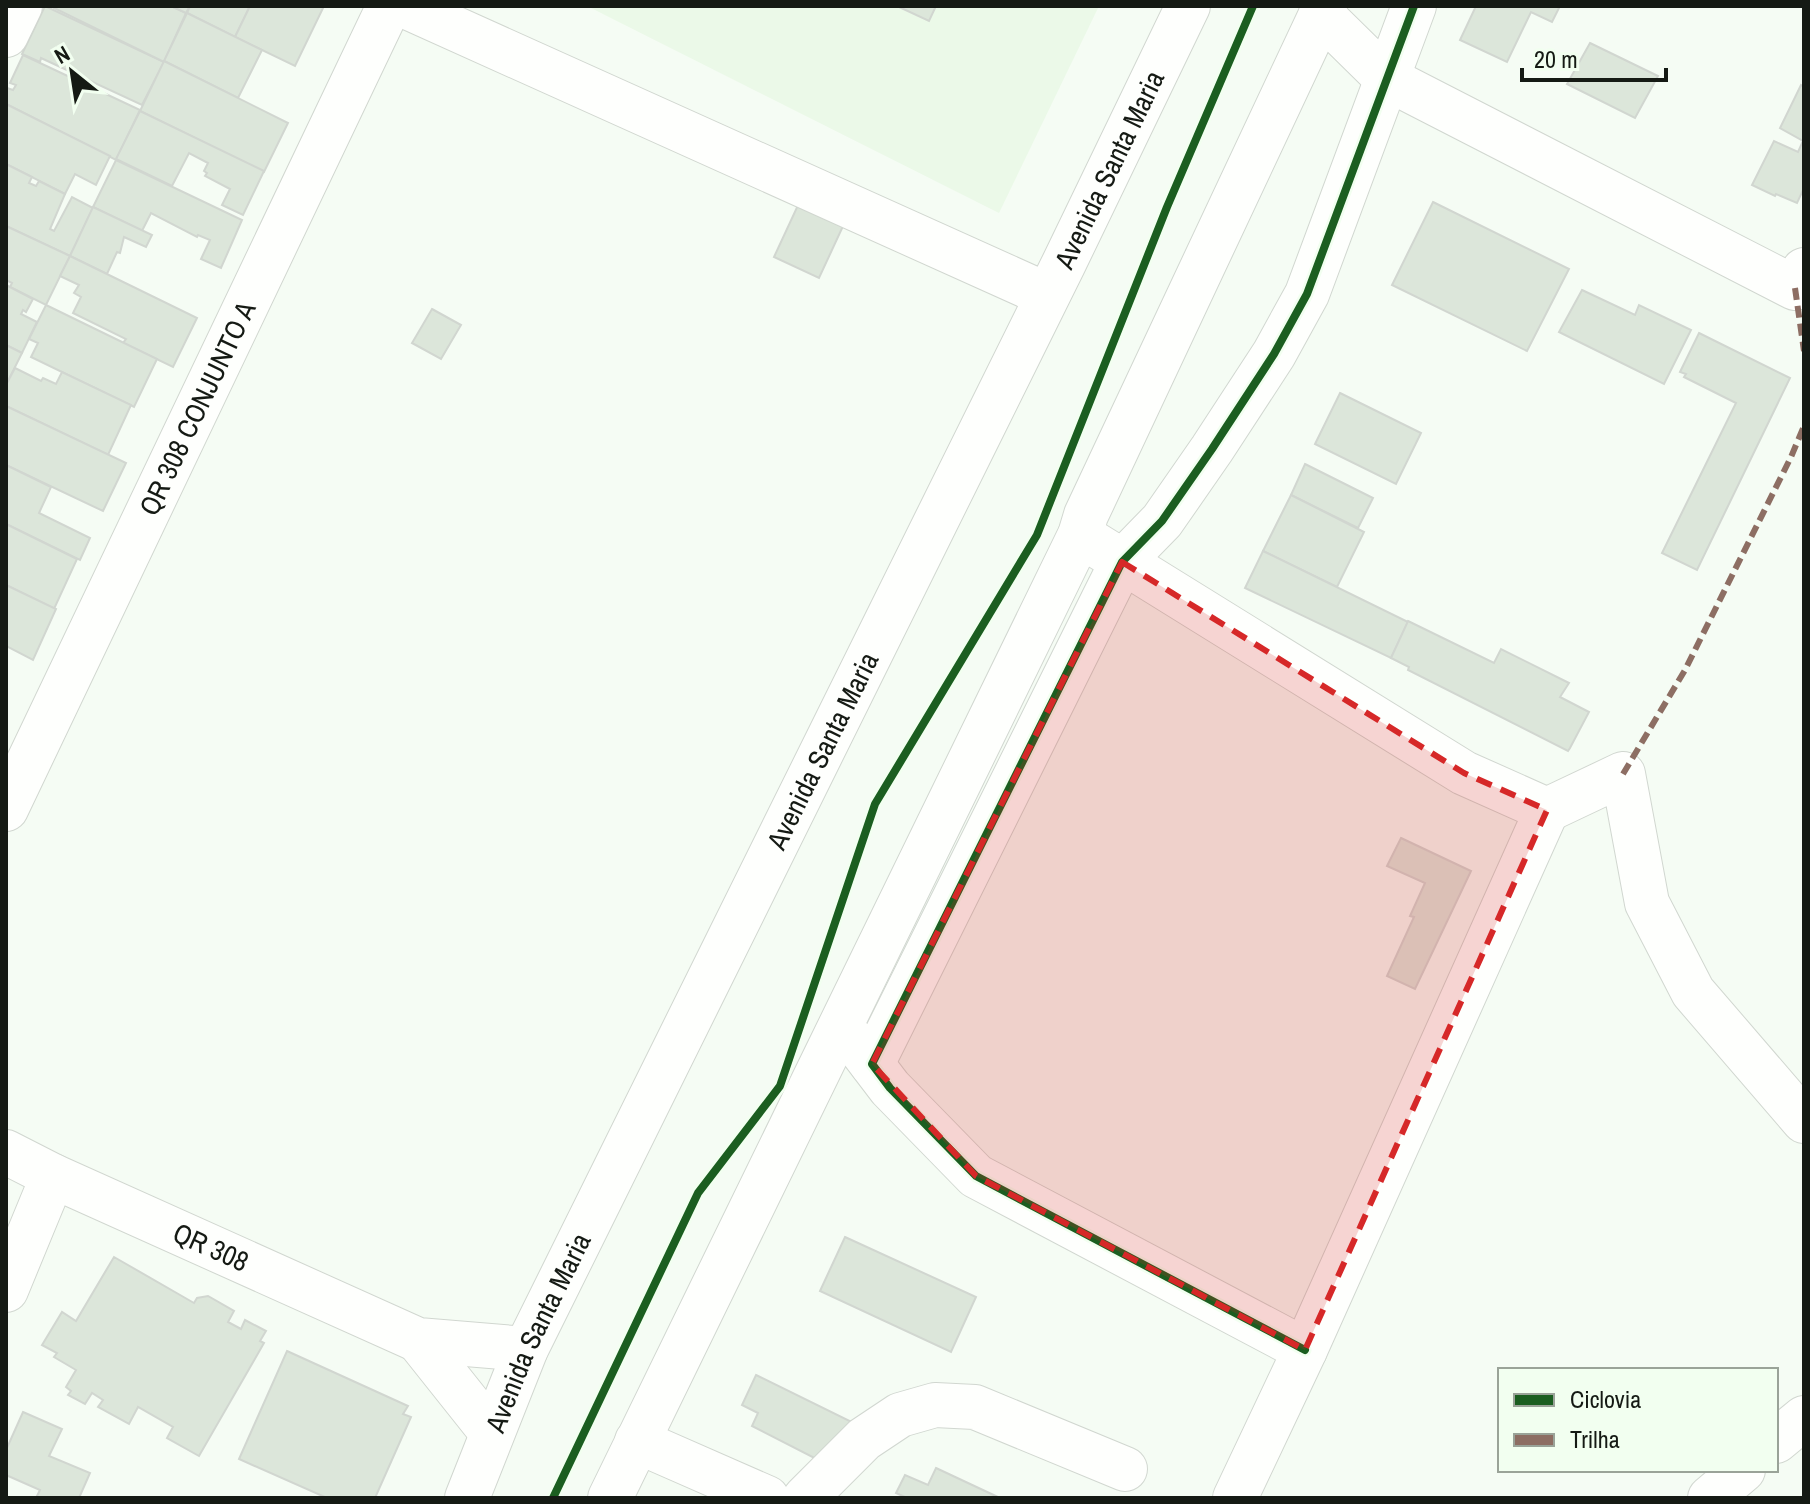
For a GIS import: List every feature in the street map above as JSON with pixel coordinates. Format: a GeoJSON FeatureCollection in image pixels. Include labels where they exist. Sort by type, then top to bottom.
{"type":"FeatureCollection","features":[{"type":"Feature","properties":{"kind":"street"},"geometry":{"type":"LineString","coordinates":[[6,35],[20,6]]}},
{"type":"Feature","properties":{"kind":"street","name":"QR 308 CONJUNTO A"},"geometry":{"type":"LineString","coordinates":[[6,809],[389,6]]}},
{"type":"Feature","properties":{"kind":"street"},"geometry":{"type":"LineString","coordinates":[[405,6],[1047,295]]}},
{"type":"Feature","properties":{"kind":"street","name":"Avenida Santa Maria"},"geometry":{"type":"LineString","coordinates":[[467,1498],[526,1349],[1188,6]]}},
{"type":"Feature","properties":{"kind":"street"},"geometry":{"type":"LineString","coordinates":[[872,1064],[1122,562],[1162,521],[1281,342],[1307,294],[1414,6]]}},
{"type":"Feature","properties":{"kind":"street"},"geometry":{"type":"LineString","coordinates":[[610,1498],[1080,535],[1093,501],[1323,10],[1386,78],[1795,288],[1804,270]]}},
{"type":"Feature","properties":{"kind":"street"},"geometry":{"type":"LineString","coordinates":[[1080,535],[1464,773],[1547,810]]}},
{"type":"Feature","properties":{"kind":"street"},"geometry":{"type":"LineString","coordinates":[[1235,1498],[1305,1350],[1547,810],[1623,774],[1647,903],[1693,992],[1804,1121]]}},
{"type":"Feature","properties":{"kind":"street"},"geometry":{"type":"LineString","coordinates":[[841,1023],[890,1088],[976,1176],[1305,1350]]}},
{"type":"Feature","properties":{"kind":"street","name":"QR 308"},"geometry":{"type":"LineString","coordinates":[[6,1152],[418,1340],[526,1349]]}},
{"type":"Feature","properties":{"kind":"street"},"geometry":{"type":"LineString","coordinates":[[6,1290],[53,1176]]}},
{"type":"Feature","properties":{"kind":"street","name":"QR 308"},"geometry":{"type":"LineString","coordinates":[[418,1340],[492,1433]]}},
{"type":"Feature","properties":{"kind":"street"},"geometry":{"type":"LineString","coordinates":[[805,1498],[864,1439],[900,1415],[935,1405],[975,1407],[1125,1469]]}},
{"type":"Feature","properties":{"kind":"street"},"geometry":{"type":"LineString","coordinates":[[1778,1439],[1804,1418]]}},
{"type":"Feature","properties":{"kind":"street"},"geometry":{"type":"LineString","coordinates":[[637,1441],[767,1498]]}},
{"type":"Feature","properties":{"kind":"street"},"geometry":{"type":"LineString","coordinates":[[1710,1498],[1741,1472]]}},
{"type":"Feature","properties":{"kind":"highlighted area"},"geometry":{"type":"Polygon","coordinates":[[[1122,562],[1464,773],[1547,810],[1305,1350],[976,1176],[872,1064],[1122,562]]]}},
{"type":"Feature","properties":{"kind":"shaded area"},"geometry":{"type":"Polygon","coordinates":[[[587,6],[1099,6],[999,213],[587,6]]]}},
{"type":"Feature","properties":{"kind":"building"},"geometry":{"type":"Polygon","coordinates":[[[45,6],[164,62],[142,105],[41,58],[40,62],[22,54],[45,6]]]}},
{"type":"Feature","properties":{"kind":"building"},"geometry":{"type":"Polygon","coordinates":[[[55,6],[171,6],[186,13],[164,62],[55,6]]]}},
{"type":"Feature","properties":{"kind":"building"},"geometry":{"type":"Polygon","coordinates":[[[171,6],[190,6],[186,13],[171,6]]]}},
{"type":"Feature","properties":{"kind":"building"},"geometry":{"type":"Polygon","coordinates":[[[190,6],[250,6],[235,37],[187,13],[190,6]]]}},
{"type":"Feature","properties":{"kind":"building"},"geometry":{"type":"Polygon","coordinates":[[[250,6],[324,6],[295,66],[235,37],[250,6]]]}},
{"type":"Feature","properties":{"kind":"building"},"geometry":{"type":"Polygon","coordinates":[[[897,6],[936,6],[929,21],[897,6]]]}},
{"type":"Feature","properties":{"kind":"building"},"geometry":{"type":"Polygon","coordinates":[[[1476,6],[1560,6],[1552,22],[1531,12],[1507,62],[1460,40],[1476,6]]]}},
{"type":"Feature","properties":{"kind":"building"},"geometry":{"type":"Polygon","coordinates":[[[187,13],[262,50],[238,98],[164,61],[187,13]]]}},
{"type":"Feature","properties":{"kind":"building"},"geometry":{"type":"Polygon","coordinates":[[[1590,43],[1658,76],[1635,118],[1567,84],[1590,43]]]}},
{"type":"Feature","properties":{"kind":"building"},"geometry":{"type":"Polygon","coordinates":[[[23,55],[140,110],[116,160],[6,104],[6,90],[13,90],[16,85],[10,83],[23,55]]]}},
{"type":"Feature","properties":{"kind":"building"},"geometry":{"type":"Polygon","coordinates":[[[164,61],[288,123],[264,172],[140,111],[164,61]]]}},
{"type":"Feature","properties":{"kind":"building"},"geometry":{"type":"Polygon","coordinates":[[[1801,85],[1804,87],[1804,188],[1797,203],[1752,185],[1774,141],[1798,152],[1803,141],[1780,128],[1801,85]]]}},
{"type":"Feature","properties":{"kind":"building"},"geometry":{"type":"Polygon","coordinates":[[[6,104],[110,156],[96,185],[75,174],[65,194],[6,164],[6,104]]]}},
{"type":"Feature","properties":{"kind":"building"},"geometry":{"type":"Polygon","coordinates":[[[140,111],[264,171],[243,215],[222,205],[230,189],[205,176],[208,163],[189,153],[172,186],[116,159],[140,111]]]}},
{"type":"Feature","properties":{"kind":"building"},"geometry":{"type":"Polygon","coordinates":[[[116,160],[242,220],[221,268],[201,259],[210,240],[197,237],[151,213],[142,231],[93,207],[116,160]]]}},
{"type":"Feature","properties":{"kind":"building"},"geometry":{"type":"Polygon","coordinates":[[[6,164],[32,177],[29,183],[36,186],[39,181],[65,194],[50,229],[54,231],[72,197],[93,208],[70,256],[6,226],[6,164]]]}},
{"type":"Feature","properties":{"kind":"building"},"geometry":{"type":"Polygon","coordinates":[[[1433,202],[1569,269],[1527,351],[1392,285],[1433,202]]]}},
{"type":"Feature","properties":{"kind":"building"},"geometry":{"type":"Polygon","coordinates":[[[799,203],[844,224],[819,278],[774,257],[799,203]]]}},
{"type":"Feature","properties":{"kind":"building"},"geometry":{"type":"Polygon","coordinates":[[[93,207],[152,235],[146,247],[124,237],[120,253],[117,252],[107,274],[70,256],[93,207]]]}},
{"type":"Feature","properties":{"kind":"building"},"geometry":{"type":"Polygon","coordinates":[[[6,226],[70,256],[46,305],[10,287],[12,283],[6,280],[6,226]]]}},
{"type":"Feature","properties":{"kind":"building"},"geometry":{"type":"Polygon","coordinates":[[[70,256],[197,318],[173,367],[123,343],[126,339],[73,313],[81,297],[74,293],[79,285],[60,276],[70,256]]]}},
{"type":"Feature","properties":{"kind":"building"},"geometry":{"type":"Polygon","coordinates":[[[6,285],[33,299],[26,312],[23,310],[21,314],[37,322],[22,353],[6,345],[6,285]]]}},
{"type":"Feature","properties":{"kind":"building"},"geometry":{"type":"Polygon","coordinates":[[[1582,290],[1635,315],[1639,305],[1691,330],[1664,384],[1559,332],[1582,290]]]}},
{"type":"Feature","properties":{"kind":"building"},"geometry":{"type":"Polygon","coordinates":[[[46,305],[157,359],[134,407],[31,357],[38,343],[29,339],[46,305]]]}},
{"type":"Feature","properties":{"kind":"building"},"geometry":{"type":"Polygon","coordinates":[[[432,309],[461,325],[441,359],[412,343],[432,309]]]}},
{"type":"Feature","properties":{"kind":"building"},"geometry":{"type":"Polygon","coordinates":[[[1699,333],[1790,378],[1697,570],[1662,553],[1736,403],[1684,377],[1686,374],[1680,372],[1699,333]]]}},
{"type":"Feature","properties":{"kind":"building"},"geometry":{"type":"Polygon","coordinates":[[[6,345],[22,353],[6,385],[6,345]]]}},
{"type":"Feature","properties":{"kind":"building"},"geometry":{"type":"Polygon","coordinates":[[[15,368],[41,381],[43,378],[56,384],[62,372],[131,405],[108,455],[6,406],[6,385],[15,368]]]}},
{"type":"Feature","properties":{"kind":"building"},"geometry":{"type":"Polygon","coordinates":[[[1340,393],[1421,433],[1396,484],[1315,444],[1340,393]]]}},
{"type":"Feature","properties":{"kind":"building"},"geometry":{"type":"Polygon","coordinates":[[[6,406],[126,463],[103,511],[6,465],[6,406]]]}},
{"type":"Feature","properties":{"kind":"building"},"geometry":{"type":"Polygon","coordinates":[[[1305,464],[1373,498],[1358,528],[1291,495],[1305,464]]]}},
{"type":"Feature","properties":{"kind":"building"},"geometry":{"type":"Polygon","coordinates":[[[6,465],[51,487],[39,513],[90,538],[80,560],[6,524],[6,465]]]}},
{"type":"Feature","properties":{"kind":"building"},"geometry":{"type":"Polygon","coordinates":[[[1291,495],[1364,532],[1337,587],[1263,551],[1291,495]]]}},
{"type":"Feature","properties":{"kind":"building"},"geometry":{"type":"Polygon","coordinates":[[[6,524],[77,559],[54,609],[6,585],[6,524]]]}},
{"type":"Feature","properties":{"kind":"building"},"geometry":{"type":"Polygon","coordinates":[[[1263,551],[1408,622],[1391,658],[1245,588],[1263,551]]]}},
{"type":"Feature","properties":{"kind":"building"},"geometry":{"type":"Polygon","coordinates":[[[6,585],[56,609],[33,660],[6,646],[6,585]]]}},
{"type":"Feature","properties":{"kind":"building"},"geometry":{"type":"Polygon","coordinates":[[[1408,621],[1494,663],[1501,649],[1569,683],[1560,697],[1589,712],[1568,751],[1408,670],[1409,667],[1391,658],[1408,621]]]}},
{"type":"Feature","properties":{"kind":"building"},"geometry":{"type":"Polygon","coordinates":[[[1401,838],[1471,871],[1415,989],[1387,976],[1414,917],[1410,916],[1425,883],[1387,866],[1401,838]]]}},
{"type":"Feature","properties":{"kind":"building"},"geometry":{"type":"Polygon","coordinates":[[[845,1237],[976,1297],[951,1352],[820,1291],[845,1237]]]}},
{"type":"Feature","properties":{"kind":"building"},"geometry":{"type":"Polygon","coordinates":[[[114,1257],[194,1303],[197,1298],[208,1296],[234,1311],[228,1322],[241,1329],[245,1320],[266,1331],[260,1341],[264,1343],[199,1456],[167,1438],[173,1427],[138,1407],[129,1424],[98,1407],[103,1400],[92,1393],[85,1404],[68,1395],[71,1391],[66,1387],[76,1370],[54,1357],[57,1353],[42,1345],[62,1312],[76,1321],[114,1257]]]}},
{"type":"Feature","properties":{"kind":"building"},"geometry":{"type":"Polygon","coordinates":[[[287,1351],[408,1406],[403,1414],[411,1417],[375,1498],[327,1498],[239,1459],[287,1351]]]}},
{"type":"Feature","properties":{"kind":"building"},"geometry":{"type":"Polygon","coordinates":[[[756,1375],[868,1430],[832,1467],[752,1426],[758,1413],[742,1405],[756,1375]]]}},
{"type":"Feature","properties":{"kind":"building"},"geometry":{"type":"Polygon","coordinates":[[[23,1412],[62,1429],[49,1456],[90,1473],[79,1498],[36,1498],[40,1490],[6,1475],[6,1450],[23,1412]]]}},
{"type":"Feature","properties":{"kind":"building"},"geometry":{"type":"Polygon","coordinates":[[[936,1468],[1000,1498],[907,1498],[896,1493],[905,1475],[928,1485],[936,1468]]]}},
{"type":"Feature","properties":{"kind":"marked path"},"geometry":{"type":"LineString","coordinates":[[1795,288],[1804,351]]}},
{"type":"Feature","properties":{"kind":"marked path"},"geometry":{"type":"LineString","coordinates":[[1623,774],[1685,670],[1804,426]]}},
{"type":"Feature","properties":{"kind":"cycle path"},"geometry":{"type":"LineString","coordinates":[[553,1498],[698,1193],[780,1086],[875,804],[1037,535],[1167,207],[1253,6]]}},
{"type":"Feature","properties":{"kind":"cycle path"},"geometry":{"type":"LineString","coordinates":[[1305,1350],[976,1176],[890,1088],[872,1064],[1122,562],[1162,521],[1212,449],[1274,354],[1307,294],[1414,6]]}}]}
